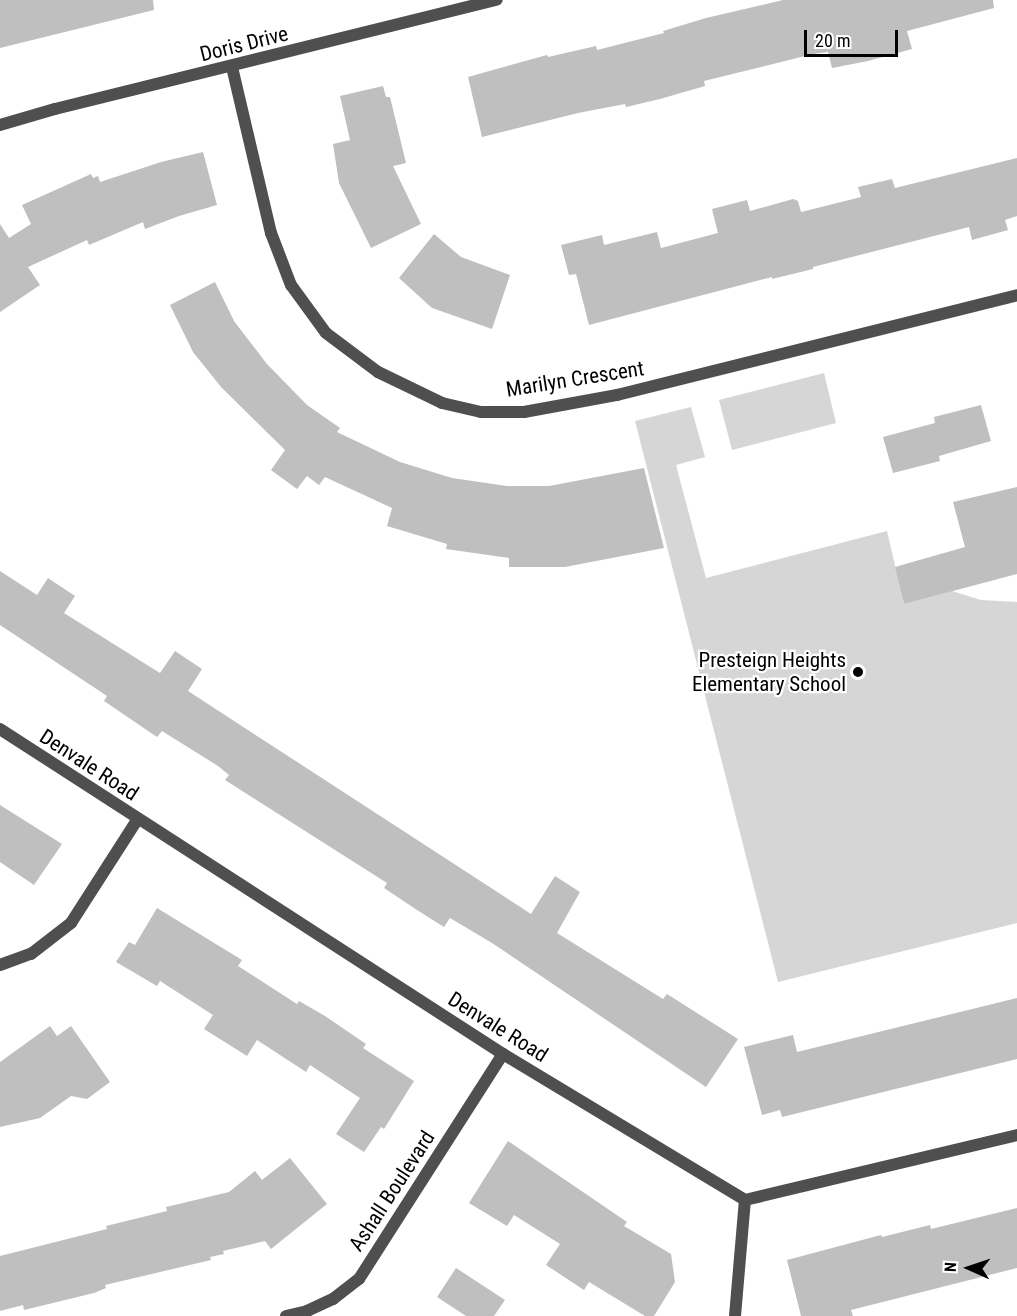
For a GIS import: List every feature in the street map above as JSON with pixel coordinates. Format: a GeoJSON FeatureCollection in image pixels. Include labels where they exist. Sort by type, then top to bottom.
{"type":"FeatureCollection","features":[{"type":"Feature","properties":{"kind":"street","name":"Doris Drive"},"geometry":{"type":"LineString","coordinates":[[0,125],[55,109],[497,0]]}},
{"type":"Feature","properties":{"kind":"street","name":"Marilyn Crescent"},"geometry":{"type":"LineString","coordinates":[[232,67],[271,233],[291,285],[326,333],[378,372],[442,404],[481,412],[524,412],[617,396],[1017,295]]}},
{"type":"Feature","properties":{"kind":"street","name":"Denvale Road"},"geometry":{"type":"LineString","coordinates":[[0,729],[136,820],[503,1054],[745,1200]]}},
{"type":"Feature","properties":{"kind":"street"},"geometry":{"type":"LineString","coordinates":[[0,965],[31,954],[71,923],[136,820]]}},
{"type":"Feature","properties":{"kind":"street","name":"Ashall Boulevard"},"geometry":{"type":"LineString","coordinates":[[286,1316],[307,1311],[333,1299],[359,1279],[503,1054]]}},
{"type":"Feature","properties":{"kind":"street"},"geometry":{"type":"LineString","coordinates":[[735,1316],[745,1200],[1017,1135]]}},
{"type":"Feature","properties":{"kind":"shaded area"},"geometry":{"type":"Polygon","coordinates":[[[824,373],[836,423],[732,450],[719,400],[824,373]]]}},
{"type":"Feature","properties":{"kind":"shaded area","name":"Presteign Heights Elementary School"},"geometry":{"type":"Polygon","coordinates":[[[691,407],[705,457],[676,465],[706,578],[887,531],[904,604],[952,591],[981,600],[1017,602],[1017,923],[778,982],[635,421],[691,407]]]}},
{"type":"Feature","properties":{"kind":"building"},"geometry":{"type":"Polygon","coordinates":[[[0,0],[153,0],[154,10],[0,48],[0,0]]]}},
{"type":"Feature","properties":{"kind":"building"},"geometry":{"type":"Polygon","coordinates":[[[783,0],[993,0],[994,8],[907,31],[912,49],[868,61],[832,68],[828,52],[813,54],[704,81],[705,86],[660,99],[626,107],[625,104],[578,113],[482,137],[468,77],[547,55],[548,57],[596,46],[597,50],[664,33],[663,31],[706,18],[783,0]]]}},
{"type":"Feature","properties":{"kind":"building"},"geometry":{"type":"Polygon","coordinates":[[[383,86],[386,97],[390,97],[406,163],[393,166],[421,224],[371,248],[339,183],[333,144],[350,140],[340,96],[383,86]]]}},
{"type":"Feature","properties":{"kind":"building"},"geometry":{"type":"Polygon","coordinates":[[[203,152],[217,205],[145,229],[143,222],[89,245],[87,240],[28,267],[40,285],[0,312],[0,224],[9,238],[31,224],[22,205],[91,174],[93,178],[98,176],[100,182],[161,162],[203,152]]]}},
{"type":"Feature","properties":{"kind":"building"},"geometry":{"type":"Polygon","coordinates":[[[1017,158],[1017,216],[1005,220],[1008,230],[972,240],[969,227],[589,325],[576,274],[569,275],[561,245],[602,235],[604,245],[657,232],[661,248],[718,233],[712,209],[747,200],[750,211],[793,199],[798,201],[801,212],[861,197],[858,187],[892,179],[895,188],[1017,158]]]}},
{"type":"Feature","properties":{"kind":"building"},"geometry":{"type":"Polygon","coordinates":[[[434,234],[461,257],[510,275],[492,329],[432,308],[399,278],[434,234]]]}},
{"type":"Feature","properties":{"kind":"building"},"geometry":{"type":"Polygon","coordinates":[[[215,282],[234,321],[267,364],[307,405],[340,428],[337,432],[400,462],[452,478],[507,486],[549,486],[644,468],[664,548],[565,567],[509,567],[509,558],[446,549],[447,544],[387,526],[392,508],[325,477],[319,485],[307,476],[297,489],[271,470],[285,450],[221,387],[193,352],[170,305],[215,282]]]}},
{"type":"Feature","properties":{"kind":"building"},"geometry":{"type":"Polygon","coordinates":[[[981,405],[991,441],[939,456],[940,461],[893,473],[883,437],[935,423],[934,417],[981,405]]]}},
{"type":"Feature","properties":{"kind":"building"},"geometry":{"type":"Polygon","coordinates":[[[1017,487],[1017,574],[904,604],[895,567],[965,547],[953,502],[1017,487]]]}},
{"type":"Feature","properties":{"kind":"building"},"geometry":{"type":"Polygon","coordinates":[[[0,571],[37,595],[48,578],[75,596],[64,613],[160,673],[175,651],[202,669],[188,691],[531,914],[555,876],[580,892],[557,933],[663,999],[667,994],[738,1039],[706,1087],[492,943],[450,918],[444,927],[417,910],[384,888],[387,883],[225,780],[229,775],[218,766],[162,731],[157,737],[104,701],[107,696],[0,625],[0,571]]]}},
{"type":"Feature","properties":{"kind":"building"},"geometry":{"type":"Polygon","coordinates":[[[0,805],[62,844],[34,885],[0,862],[0,805]]]}},
{"type":"Feature","properties":{"kind":"building"},"geometry":{"type":"Polygon","coordinates":[[[157,908],[242,960],[238,966],[297,1004],[299,1001],[325,1016],[366,1044],[363,1048],[414,1081],[384,1129],[381,1127],[364,1152],[336,1134],[360,1098],[310,1065],[306,1072],[257,1040],[247,1056],[204,1029],[213,1015],[160,981],[157,986],[116,962],[129,942],[135,945],[157,908]]]}},
{"type":"Feature","properties":{"kind":"building"},"geometry":{"type":"Polygon","coordinates":[[[1017,998],[1017,1059],[782,1117],[780,1110],[762,1115],[744,1047],[793,1035],[797,1052],[1017,998]]]}},
{"type":"Feature","properties":{"kind":"building"},"geometry":{"type":"Polygon","coordinates":[[[50,1026],[57,1036],[71,1026],[110,1082],[87,1099],[71,1096],[40,1118],[0,1127],[0,1062],[50,1026]]]}},
{"type":"Feature","properties":{"kind":"building"},"geometry":{"type":"Polygon","coordinates":[[[508,1141],[627,1222],[624,1226],[671,1254],[675,1282],[654,1316],[645,1316],[589,1282],[584,1290],[546,1265],[560,1244],[514,1215],[507,1226],[469,1203],[508,1141]]]}},
{"type":"Feature","properties":{"kind":"building"},"geometry":{"type":"Polygon","coordinates":[[[290,1158],[327,1204],[271,1249],[265,1241],[223,1251],[224,1254],[210,1257],[211,1260],[105,1285],[106,1288],[94,1293],[24,1310],[23,1305],[0,1311],[0,1256],[107,1229],[106,1226],[167,1211],[166,1207],[229,1192],[255,1171],[262,1180],[290,1158]]]}},
{"type":"Feature","properties":{"kind":"building"},"geometry":{"type":"Polygon","coordinates":[[[1017,1208],[1017,1268],[851,1310],[853,1316],[801,1316],[787,1260],[881,1235],[882,1237],[930,1225],[931,1229],[1017,1208]]]}},
{"type":"Feature","properties":{"kind":"building"},"geometry":{"type":"Polygon","coordinates":[[[456,1268],[505,1300],[494,1316],[466,1316],[437,1297],[456,1268]]]}},
{"type":"Feature","properties":{"kind":"place","name":"Presteign Heights Elementary School"},"geometry":{"type":"Point","coordinates":[858,672]}}]}
